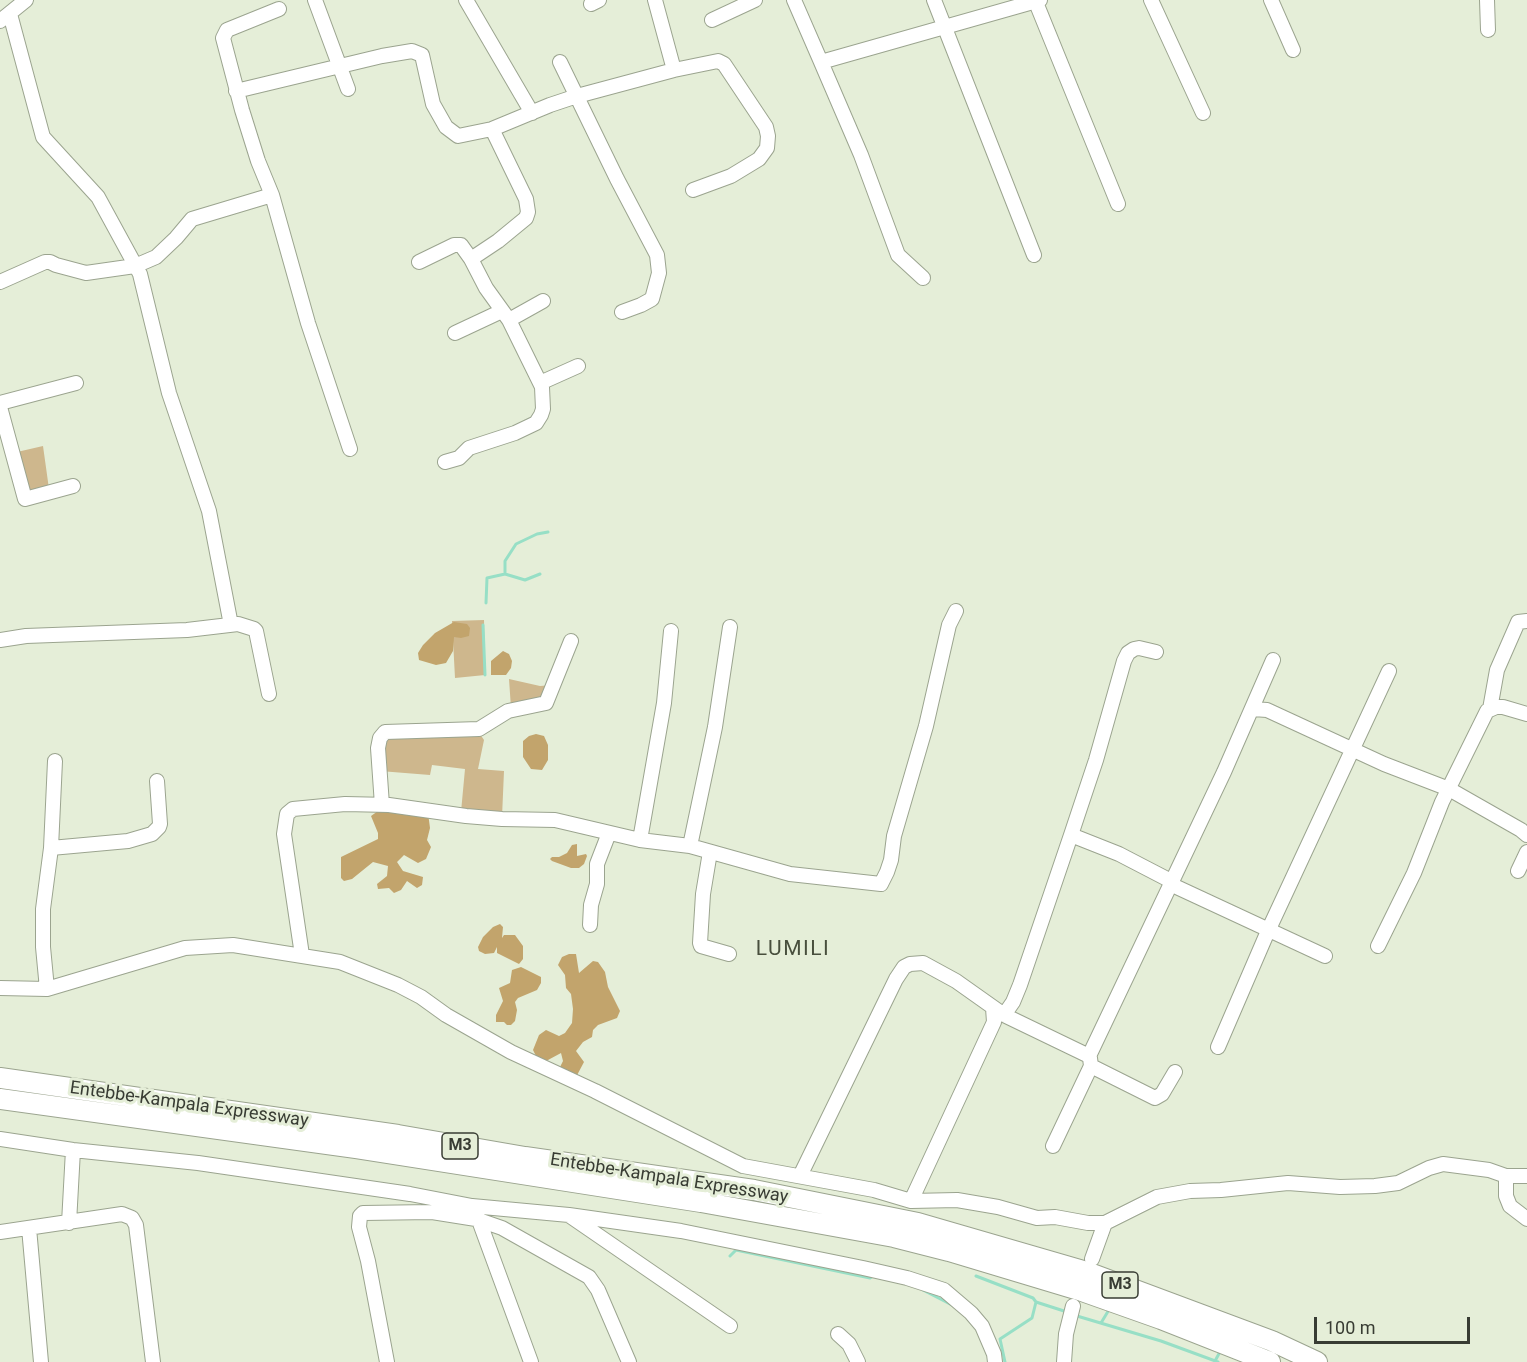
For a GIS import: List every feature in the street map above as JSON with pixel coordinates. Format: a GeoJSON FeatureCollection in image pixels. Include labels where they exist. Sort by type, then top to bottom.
{"type":"FeatureCollection","features":[{"type":"Feature","properties":{"kind":"highway","name":"Entebbe-Kampala Expressway"},"geometry":{"type":"LineString","coordinates":[[0,1078],[386,1133],[525,1157],[754,1190],[918,1223],[1087,1272],[1272,1341],[1317,1362]]}},
{"type":"Feature","properties":{"kind":"highway","name":"Entebbe-Kampala Expressway"},"geometry":{"type":"LineString","coordinates":[[0,1099],[356,1148],[701,1202],[894,1237],[1082,1291],[1270,1362]]}},
{"type":"Feature","properties":{"kind":"street"},"geometry":{"type":"LineString","coordinates":[[26,0],[5,17],[43,136],[98,197],[144,286],[169,393],[209,511],[231,625]]}},
{"type":"Feature","properties":{"kind":"street"},"geometry":{"type":"LineString","coordinates":[[315,0],[348,89]]}},
{"type":"Feature","properties":{"kind":"street"},"geometry":{"type":"LineString","coordinates":[[466,0],[532,113]]}},
{"type":"Feature","properties":{"kind":"street"},"geometry":{"type":"LineString","coordinates":[[655,0],[674,70]]}},
{"type":"Feature","properties":{"kind":"street"},"geometry":{"type":"LineString","coordinates":[[712,20],[755,0]]}},
{"type":"Feature","properties":{"kind":"street"},"geometry":{"type":"LineString","coordinates":[[794,0],[861,155],[898,255],[923,278]]}},
{"type":"Feature","properties":{"kind":"street"},"geometry":{"type":"LineString","coordinates":[[934,0],[1034,255]]}},
{"type":"Feature","properties":{"kind":"street"},"geometry":{"type":"LineString","coordinates":[[821,62],[1037,0],[1118,204]]}},
{"type":"Feature","properties":{"kind":"street"},"geometry":{"type":"LineString","coordinates":[[1151,0],[1203,113]]}},
{"type":"Feature","properties":{"kind":"street"},"geometry":{"type":"LineString","coordinates":[[1271,0],[1293,50]]}},
{"type":"Feature","properties":{"kind":"street"},"geometry":{"type":"LineString","coordinates":[[1487,0],[1488,30]]}},
{"type":"Feature","properties":{"kind":"street"},"geometry":{"type":"LineString","coordinates":[[279,9],[227,30],[223,38],[236,92],[258,161],[272,195],[308,323],[350,449]]}},
{"type":"Feature","properties":{"kind":"street"},"geometry":{"type":"LineString","coordinates":[[236,92],[382,56],[406,51],[417,52],[424,60],[433,104],[446,128],[458,136],[492,129],[576,96],[674,70],[718,62],[724,64],[766,127],[768,136],[766,148],[759,159],[731,176],[693,190]]}},
{"type":"Feature","properties":{"kind":"street"},"geometry":{"type":"LineString","coordinates":[[560,62],[657,255],[659,273],[652,299],[622,312]]}},
{"type":"Feature","properties":{"kind":"street"},"geometry":{"type":"LineString","coordinates":[[471,259],[526,218],[528,212],[526,199],[492,129]]}},
{"type":"Feature","properties":{"kind":"street"},"geometry":{"type":"LineString","coordinates":[[0,282],[45,262],[86,273],[135,266],[156,257],[192,219],[272,195]]}},
{"type":"Feature","properties":{"kind":"street"},"geometry":{"type":"LineString","coordinates":[[419,262],[457,244],[461,245],[505,316],[540,383],[543,409],[536,423],[515,433],[469,448],[459,458],[445,462]]}},
{"type":"Feature","properties":{"kind":"street"},"geometry":{"type":"LineString","coordinates":[[454,333],[543,301]]}},
{"type":"Feature","properties":{"kind":"street"},"geometry":{"type":"LineString","coordinates":[[540,383],[578,366]]}},
{"type":"Feature","properties":{"kind":"street"},"geometry":{"type":"LineString","coordinates":[[73,486],[25,499],[0,405],[76,383]]}},
{"type":"Feature","properties":{"kind":"street"},"geometry":{"type":"LineString","coordinates":[[302,955],[284,834],[287,814],[293,809],[334,805],[382,805],[466,816],[555,820],[640,840],[690,846],[790,874],[881,884],[889,866],[894,836],[926,726],[947,636],[956,610]]}},
{"type":"Feature","properties":{"kind":"street"},"geometry":{"type":"LineString","coordinates":[[1378,946],[1414,873],[1449,789],[1490,709],[1497,670],[1518,622],[1527,621]]}},
{"type":"Feature","properties":{"kind":"street"},"geometry":{"type":"LineString","coordinates":[[0,640],[26,636],[187,630],[231,625],[248,627],[256,631],[269,694]]}},
{"type":"Feature","properties":{"kind":"street"},"geometry":{"type":"LineString","coordinates":[[690,846],[715,727],[730,627]]}},
{"type":"Feature","properties":{"kind":"street"},"geometry":{"type":"LineString","coordinates":[[640,840],[664,703],[671,631]]}},
{"type":"Feature","properties":{"kind":"street"},"geometry":{"type":"LineString","coordinates":[[382,805],[378,748],[380,738],[385,732],[479,729],[508,711],[546,703],[571,641]]}},
{"type":"Feature","properties":{"kind":"street"},"geometry":{"type":"LineString","coordinates":[[911,1201],[999,1011],[1013,1002],[1020,985],[1096,760],[1124,661],[1128,653],[1139,648],[1156,652]]}},
{"type":"Feature","properties":{"kind":"street"},"geometry":{"type":"LineString","coordinates":[[1053,1146],[1170,883],[1253,709],[1273,660]]}},
{"type":"Feature","properties":{"kind":"street"},"geometry":{"type":"LineString","coordinates":[[1218,1047],[1268,931],[1389,671]]}},
{"type":"Feature","properties":{"kind":"street"},"geometry":{"type":"LineString","coordinates":[[1490,709],[1503,707],[1527,714]]}},
{"type":"Feature","properties":{"kind":"street"},"geometry":{"type":"LineString","coordinates":[[1253,709],[1267,710],[1384,764],[1449,789],[1527,835]]}},
{"type":"Feature","properties":{"kind":"street"},"geometry":{"type":"LineString","coordinates":[[46,989],[43,909],[51,848],[55,761]]}},
{"type":"Feature","properties":{"kind":"street"},"geometry":{"type":"LineString","coordinates":[[51,848],[128,841],[152,834],[160,824],[157,781]]}},
{"type":"Feature","properties":{"kind":"street"},"geometry":{"type":"LineString","coordinates":[[590,925],[591,905],[597,884],[597,864],[609,833]]}},
{"type":"Feature","properties":{"kind":"street"},"geometry":{"type":"LineString","coordinates":[[1071,835],[1119,854],[1170,883],[1325,957]]}},
{"type":"Feature","properties":{"kind":"street"},"geometry":{"type":"LineString","coordinates":[[711,852],[703,894],[699,937],[701,946],[729,954]]}},
{"type":"Feature","properties":{"kind":"street"},"geometry":{"type":"LineString","coordinates":[[1518,871],[1527,852]]}},
{"type":"Feature","properties":{"kind":"street"},"geometry":{"type":"LineString","coordinates":[[0,988],[46,989],[185,948],[233,945],[340,962],[398,985],[511,1052],[595,1091],[732,1161],[761,1170],[874,1190],[911,1201],[957,1200],[998,1207],[1037,1218],[1055,1217],[1088,1223],[1105,1223],[1157,1197],[1190,1191],[1288,1183],[1340,1187],[1375,1186],[1398,1183],[1443,1164],[1489,1170],[1506,1176],[1527,1176]]}},
{"type":"Feature","properties":{"kind":"street"},"geometry":{"type":"LineString","coordinates":[[800,1176],[896,979],[904,967],[910,964],[923,963],[956,981],[999,1011],[1155,1098],[1162,1094],[1175,1072]]}},
{"type":"Feature","properties":{"kind":"street"},"geometry":{"type":"LineString","coordinates":[[0,1139],[73,1150],[198,1163],[410,1194],[472,1206],[569,1215],[681,1231],[863,1268],[944,1290],[971,1313],[982,1326],[995,1362]]}},
{"type":"Feature","properties":{"kind":"street"},"geometry":{"type":"LineString","coordinates":[[69,1223],[73,1150]]}},
{"type":"Feature","properties":{"kind":"street"},"geometry":{"type":"LineString","coordinates":[[1506,1176],[1507,1201],[1527,1219]]}},
{"type":"Feature","properties":{"kind":"street"},"geometry":{"type":"LineString","coordinates":[[472,1206],[480,1220],[531,1362]]}},
{"type":"Feature","properties":{"kind":"street"},"geometry":{"type":"LineString","coordinates":[[387,1362],[368,1261],[359,1227],[360,1216],[363,1213],[432,1212],[480,1220],[502,1228],[589,1277],[598,1290],[630,1362]]}},
{"type":"Feature","properties":{"kind":"street"},"geometry":{"type":"LineString","coordinates":[[0,1232],[122,1214],[134,1220],[153,1362]]}},
{"type":"Feature","properties":{"kind":"street"},"geometry":{"type":"LineString","coordinates":[[569,1215],[730,1326]]}},
{"type":"Feature","properties":{"kind":"street"},"geometry":{"type":"LineString","coordinates":[[1092,1259],[1105,1223]]}},
{"type":"Feature","properties":{"kind":"street"},"geometry":{"type":"LineString","coordinates":[[28,1227],[41,1362]]}},
{"type":"Feature","properties":{"kind":"street"},"geometry":{"type":"LineString","coordinates":[[1064,1362],[1066,1334],[1073,1306]]}},
{"type":"Feature","properties":{"kind":"street"},"geometry":{"type":"LineString","coordinates":[[838,1334],[849,1344],[858,1362]]}},
{"type":"Feature","properties":{"kind":"shaded area"},"geometry":{"type":"Polygon","coordinates":[[[43,446],[49,489],[28,496],[17,452],[43,446]]]}},
{"type":"Feature","properties":{"kind":"shaded area"},"geometry":{"type":"Polygon","coordinates":[[[484,620],[485,675],[455,678],[452,621],[484,620]]]}},
{"type":"Feature","properties":{"kind":"shaded area"},"geometry":{"type":"Polygon","coordinates":[[[454,622],[467,624],[470,628],[469,636],[454,637],[453,651],[446,663],[436,665],[419,660],[418,653],[423,645],[435,633],[454,622]]]}},
{"type":"Feature","properties":{"kind":"shaded area"},"geometry":{"type":"Polygon","coordinates":[[[503,651],[509,654],[512,661],[511,668],[506,675],[491,675],[491,661],[503,651]]]}},
{"type":"Feature","properties":{"kind":"shaded area"},"geometry":{"type":"Polygon","coordinates":[[[509,679],[540,686],[553,685],[548,698],[511,708],[509,679]]]}},
{"type":"Feature","properties":{"kind":"shaded area"},"geometry":{"type":"Polygon","coordinates":[[[478,731],[484,740],[478,769],[504,771],[502,817],[461,812],[465,769],[432,765],[430,775],[380,771],[382,738],[478,731]]]}},
{"type":"Feature","properties":{"kind":"shaded area"},"geometry":{"type":"Polygon","coordinates":[[[536,734],[544,736],[548,745],[548,760],[542,770],[531,769],[523,757],[523,741],[536,734]]]}},
{"type":"Feature","properties":{"kind":"shaded area"},"geometry":{"type":"Polygon","coordinates":[[[378,811],[428,813],[430,828],[427,840],[431,847],[426,859],[418,863],[404,855],[397,862],[403,871],[423,877],[422,885],[417,888],[407,881],[401,890],[394,893],[389,888],[378,889],[377,884],[387,876],[388,866],[373,862],[352,879],[344,881],[341,878],[341,857],[378,839],[371,816],[378,811]]]}},
{"type":"Feature","properties":{"kind":"shaded area"},"geometry":{"type":"Polygon","coordinates":[[[577,844],[577,856],[586,854],[587,856],[584,864],[579,868],[571,868],[550,859],[567,853],[572,845],[577,844]]]}},
{"type":"Feature","properties":{"kind":"shaded area"},"geometry":{"type":"Polygon","coordinates":[[[500,924],[503,927],[502,938],[504,935],[515,935],[523,946],[523,959],[519,964],[497,953],[497,947],[494,953],[485,954],[479,951],[478,947],[483,937],[493,927],[500,924]]]}},
{"type":"Feature","properties":{"kind":"shaded area"},"geometry":{"type":"Polygon","coordinates":[[[576,954],[579,973],[593,961],[598,962],[605,972],[608,987],[620,1011],[617,1018],[598,1025],[593,1030],[592,1037],[583,1042],[576,1051],[584,1062],[575,1079],[557,1073],[563,1061],[561,1053],[548,1060],[542,1060],[533,1050],[539,1035],[546,1030],[559,1036],[565,1033],[572,1023],[571,994],[566,988],[565,975],[558,965],[562,957],[576,954]]]}},
{"type":"Feature","properties":{"kind":"shaded area"},"geometry":{"type":"Polygon","coordinates":[[[521,967],[541,977],[541,983],[537,990],[518,998],[515,1002],[517,1010],[515,1021],[511,1025],[496,1022],[496,1015],[503,1001],[499,988],[510,983],[512,970],[521,967]]]}},
{"type":"Feature","properties":{"kind":"waterway"},"geometry":{"type":"LineString","coordinates":[[505,574],[505,561],[516,544],[537,534],[548,532]]}},
{"type":"Feature","properties":{"kind":"waterway"},"geometry":{"type":"LineString","coordinates":[[486,603],[487,578],[505,574],[525,580],[540,574]]}},
{"type":"Feature","properties":{"kind":"waterway"},"geometry":{"type":"LineString","coordinates":[[483,625],[485,675]]}},
{"type":"Feature","properties":{"kind":"waterway"},"geometry":{"type":"LineString","coordinates":[[730,1256],[736,1250],[870,1278],[873,1276]]}},
{"type":"Feature","properties":{"kind":"waterway"},"geometry":{"type":"LineString","coordinates":[[976,1276],[1033,1298],[1036,1302],[1064,1311]]}},
{"type":"Feature","properties":{"kind":"waterway"},"geometry":{"type":"LineString","coordinates":[[923,1290],[952,1305]]}},
{"type":"Feature","properties":{"kind":"waterway"},"geometry":{"type":"LineString","coordinates":[[1005,1362],[1000,1339],[1032,1318],[1036,1302]]}},
{"type":"Feature","properties":{"kind":"waterway"},"geometry":{"type":"LineString","coordinates":[[1101,1323],[1110,1308]]}},
{"type":"Feature","properties":{"kind":"waterway"},"geometry":{"type":"LineString","coordinates":[[1077,1316],[1161,1341],[1218,1362]]}},
{"type":"Feature","properties":{"kind":"waterway"},"geometry":{"type":"LineString","coordinates":[[1215,1361],[1221,1350]]}},
{"type":"Feature","properties":{"kind":"district","name":"LUMILI"},"geometry":{"type":"Point","coordinates":[793,950]}}]}
